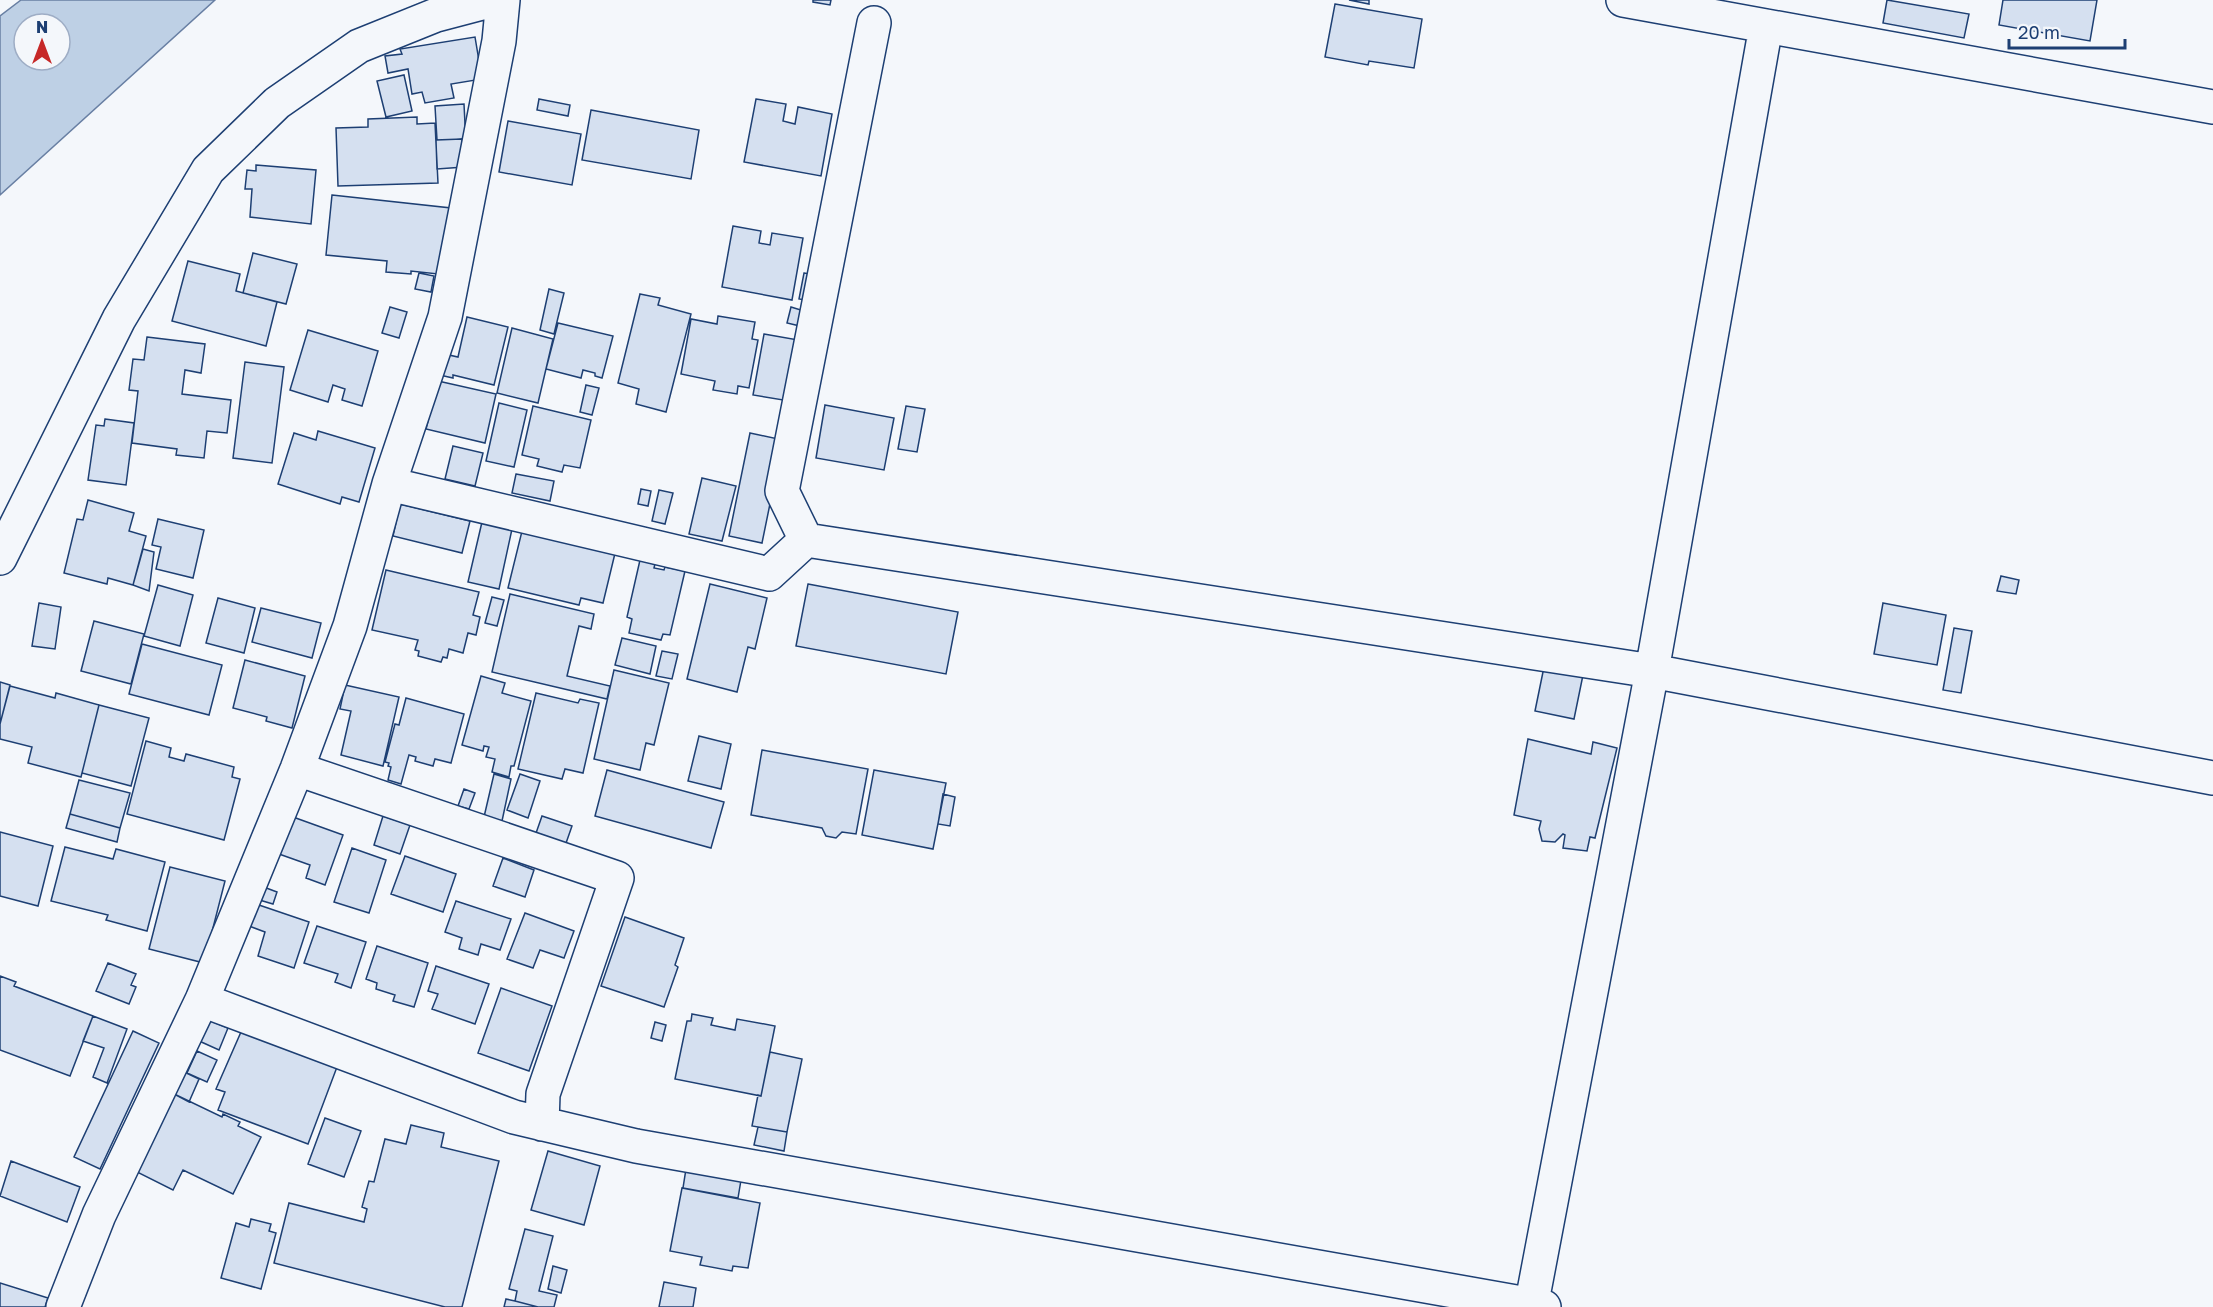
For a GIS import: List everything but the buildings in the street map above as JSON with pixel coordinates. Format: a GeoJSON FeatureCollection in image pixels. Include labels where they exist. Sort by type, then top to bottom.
{"type":"FeatureCollection","features":[{"type":"Feature","properties":{"kind":"street"},"geometry":{"type":"LineString","coordinates":[[0,558],[119,320],[208,170],[277,103],[359,46],[436,15],[493,0]]}},
{"type":"Feature","properties":{"kind":"street"},"geometry":{"type":"LineString","coordinates":[[63,1307],[99,1215],[202,1000],[297,769],[350,626],[389,484],[446,317],[499,41],[503,0]]}},
{"type":"Feature","properties":{"kind":"street"},"geometry":{"type":"LineString","coordinates":[[1623,0],[2213,107]]}},
{"type":"Feature","properties":{"kind":"street"},"geometry":{"type":"LineString","coordinates":[[806,540],[782,491],[874,23]]}},
{"type":"Feature","properties":{"kind":"street"},"geometry":{"type":"LineString","coordinates":[[202,1000],[514,1117],[636,1146],[1535,1306],[1652,671],[1766,26]]}},
{"type":"Feature","properties":{"kind":"street"},"geometry":{"type":"LineString","coordinates":[[389,484],[769,574],[806,540]]}},
{"type":"Feature","properties":{"kind":"street"},"geometry":{"type":"LineString","coordinates":[[806,540],[1652,671],[2213,777]]}},
{"type":"Feature","properties":{"kind":"street"},"geometry":{"type":"LineString","coordinates":[[297,769],[617,878],[543,1094],[542,1124]]}},
{"type":"Feature","properties":{"kind":"water"},"geometry":{"type":"Polygon","coordinates":[[[21,0],[215,0],[0,195],[0,16],[21,0]]]}}]}
